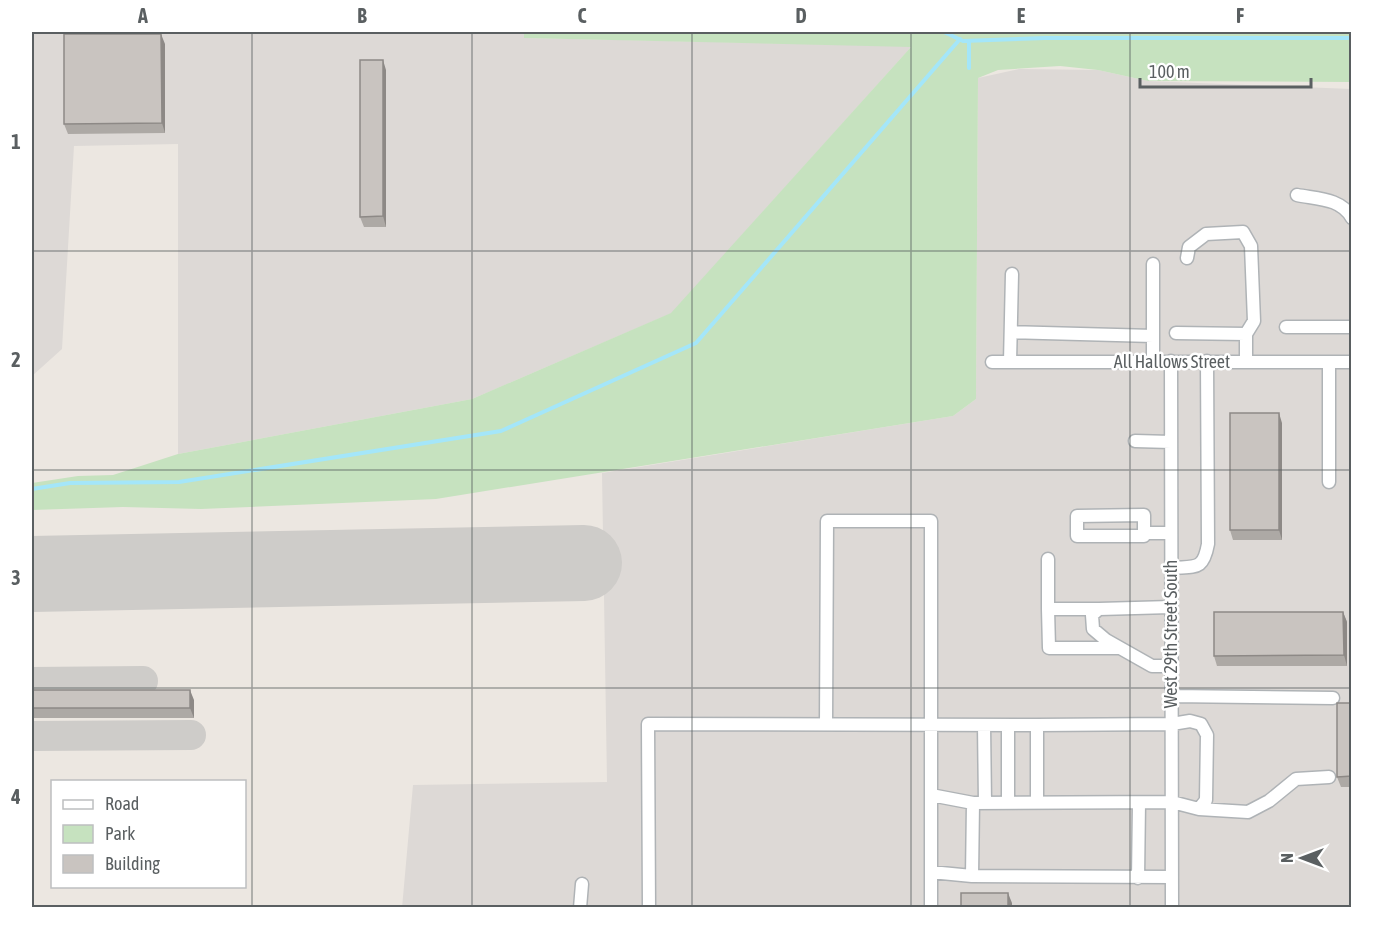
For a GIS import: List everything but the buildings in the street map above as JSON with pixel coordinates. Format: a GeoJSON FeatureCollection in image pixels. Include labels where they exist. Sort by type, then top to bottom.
{"type":"FeatureCollection","features":[{"type":"Feature","properties":{"kind":"street"},"geometry":{"type":"LineString","coordinates":[[83,32],[109,32]]}},
{"type":"Feature","properties":{"kind":"street"},"geometry":{"type":"LineString","coordinates":[[1297,195],[1333,202],[1341,206],[1352,218]]}},
{"type":"Feature","properties":{"kind":"street"},"geometry":{"type":"LineString","coordinates":[[1187,258],[1189,248],[1206,234],[1243,232],[1251,246],[1254,321],[1246,334],[1246,362]]}},
{"type":"Feature","properties":{"kind":"street"},"geometry":{"type":"LineString","coordinates":[[1153,264],[1153,361]]}},
{"type":"Feature","properties":{"kind":"street"},"geometry":{"type":"LineString","coordinates":[[1010,362],[1012,274]]}},
{"type":"Feature","properties":{"kind":"street"},"geometry":{"type":"LineString","coordinates":[[1286,327],[1352,327]]}},
{"type":"Feature","properties":{"kind":"street"},"geometry":{"type":"LineString","coordinates":[[1011,332],[1153,336]]}},
{"type":"Feature","properties":{"kind":"street"},"geometry":{"type":"LineString","coordinates":[[1176,333],[1246,334]]}},
{"type":"Feature","properties":{"kind":"street","name":"West 29th Street South"},"geometry":{"type":"LineString","coordinates":[[1171,361],[1172,908]]}},
{"type":"Feature","properties":{"kind":"street"},"geometry":{"type":"LineString","coordinates":[[1171,567],[1199,566],[1205,561],[1208,544],[1207,361]]}},
{"type":"Feature","properties":{"kind":"street","name":"All Hallows Street"},"geometry":{"type":"LineString","coordinates":[[992,362],[1352,362]]}},
{"type":"Feature","properties":{"kind":"street"},"geometry":{"type":"LineString","coordinates":[[1329,362],[1329,482]]}},
{"type":"Feature","properties":{"kind":"street"},"geometry":{"type":"LineString","coordinates":[[1135,441],[1171,442]]}},
{"type":"Feature","properties":{"kind":"street"},"geometry":{"type":"LineString","coordinates":[[1144,534],[1144,515],[1077,516],[1077,536],[1144,536],[1144,534],[1171,533]]}},
{"type":"Feature","properties":{"kind":"street"},"geometry":{"type":"LineString","coordinates":[[826,724],[827,521],[931,521],[931,908]]}},
{"type":"Feature","properties":{"kind":"street"},"geometry":{"type":"LineString","coordinates":[[1048,559],[1049,648],[1120,648]]}},
{"type":"Feature","properties":{"kind":"street"},"geometry":{"type":"LineString","coordinates":[[1048,609],[1171,607]]}},
{"type":"Feature","properties":{"kind":"street"},"geometry":{"type":"LineString","coordinates":[[1099,609],[1092,615],[1093,629],[1152,666],[1172,666]]}},
{"type":"Feature","properties":{"kind":"street"},"geometry":{"type":"LineString","coordinates":[[1172,696],[1333,698]]}},
{"type":"Feature","properties":{"kind":"street"},"geometry":{"type":"LineString","coordinates":[[649,908],[648,724],[1037,725],[1172,724],[1190,721],[1201,724],[1207,735],[1206,800],[1199,808]]}},
{"type":"Feature","properties":{"kind":"street"},"geometry":{"type":"LineString","coordinates":[[972,876],[984,725]]}},
{"type":"Feature","properties":{"kind":"street"},"geometry":{"type":"LineString","coordinates":[[1008,725],[1008,802]]}},
{"type":"Feature","properties":{"kind":"street"},"geometry":{"type":"LineString","coordinates":[[1037,725],[1037,802]]}},
{"type":"Feature","properties":{"kind":"street"},"geometry":{"type":"LineString","coordinates":[[931,795],[979,803],[1172,802],[1199,808],[1248,812],[1269,801],[1296,779],[1329,777]]}},
{"type":"Feature","properties":{"kind":"street"},"geometry":{"type":"LineString","coordinates":[[1138,878],[1139,802]]}},
{"type":"Feature","properties":{"kind":"street"},"geometry":{"type":"LineString","coordinates":[[931,872],[972,876],[1172,878]]}},
{"type":"Feature","properties":{"kind":"street"},"geometry":{"type":"LineString","coordinates":[[580,908],[582,884]]}},
{"type":"Feature","properties":{"kind":"shaded area"},"geometry":{"type":"Polygon","coordinates":[[[32,32],[524,32],[524,38],[912,46],[672,313],[472,399],[178,454],[178,144],[74,146],[62,349],[32,376],[32,32]]]}},
{"type":"Feature","properties":{"kind":"shaded area"},"geometry":{"type":"Polygon","coordinates":[[[1019,69],[1098,70],[1148,81],[1351,89],[1351,907],[402,908],[413,785],[607,782],[602,473],[953,416],[976,399],[978,78],[1019,69]]]}},
{"type":"Feature","properties":{"kind":"green space"},"geometry":{"type":"Polygon","coordinates":[[[524,32],[1351,32],[1351,82],[1148,81],[1098,70],[1060,66],[998,70],[978,78],[976,399],[953,416],[436,499],[201,509],[123,507],[32,510],[32,483],[78,476],[113,475],[178,454],[472,399],[671,313],[911,47],[524,38],[524,32]]]}},
{"type":"Feature","properties":{"kind":"waterway"},"geometry":{"type":"LineString","coordinates":[[944,32],[963,41],[1045,38],[1352,38]]}},
{"type":"Feature","properties":{"kind":"waterway"},"geometry":{"type":"LineString","coordinates":[[32,489],[70,483],[179,482],[501,431],[696,343],[960,39]]}},
{"type":"Feature","properties":{"kind":"waterway"},"geometry":{"type":"LineString","coordinates":[[969,41],[969,68]]}},
{"type":"Feature","properties":{"kind":"taxiway"},"geometry":{"type":"LineString","coordinates":[[32,682],[143,681]]}},
{"type":"Feature","properties":{"kind":"taxiway"},"geometry":{"type":"LineString","coordinates":[[32,736],[191,735]]}},
{"type":"Feature","properties":{"kind":"runway"},"geometry":{"type":"LineString","coordinates":[[32,574],[584,563]]}}]}
